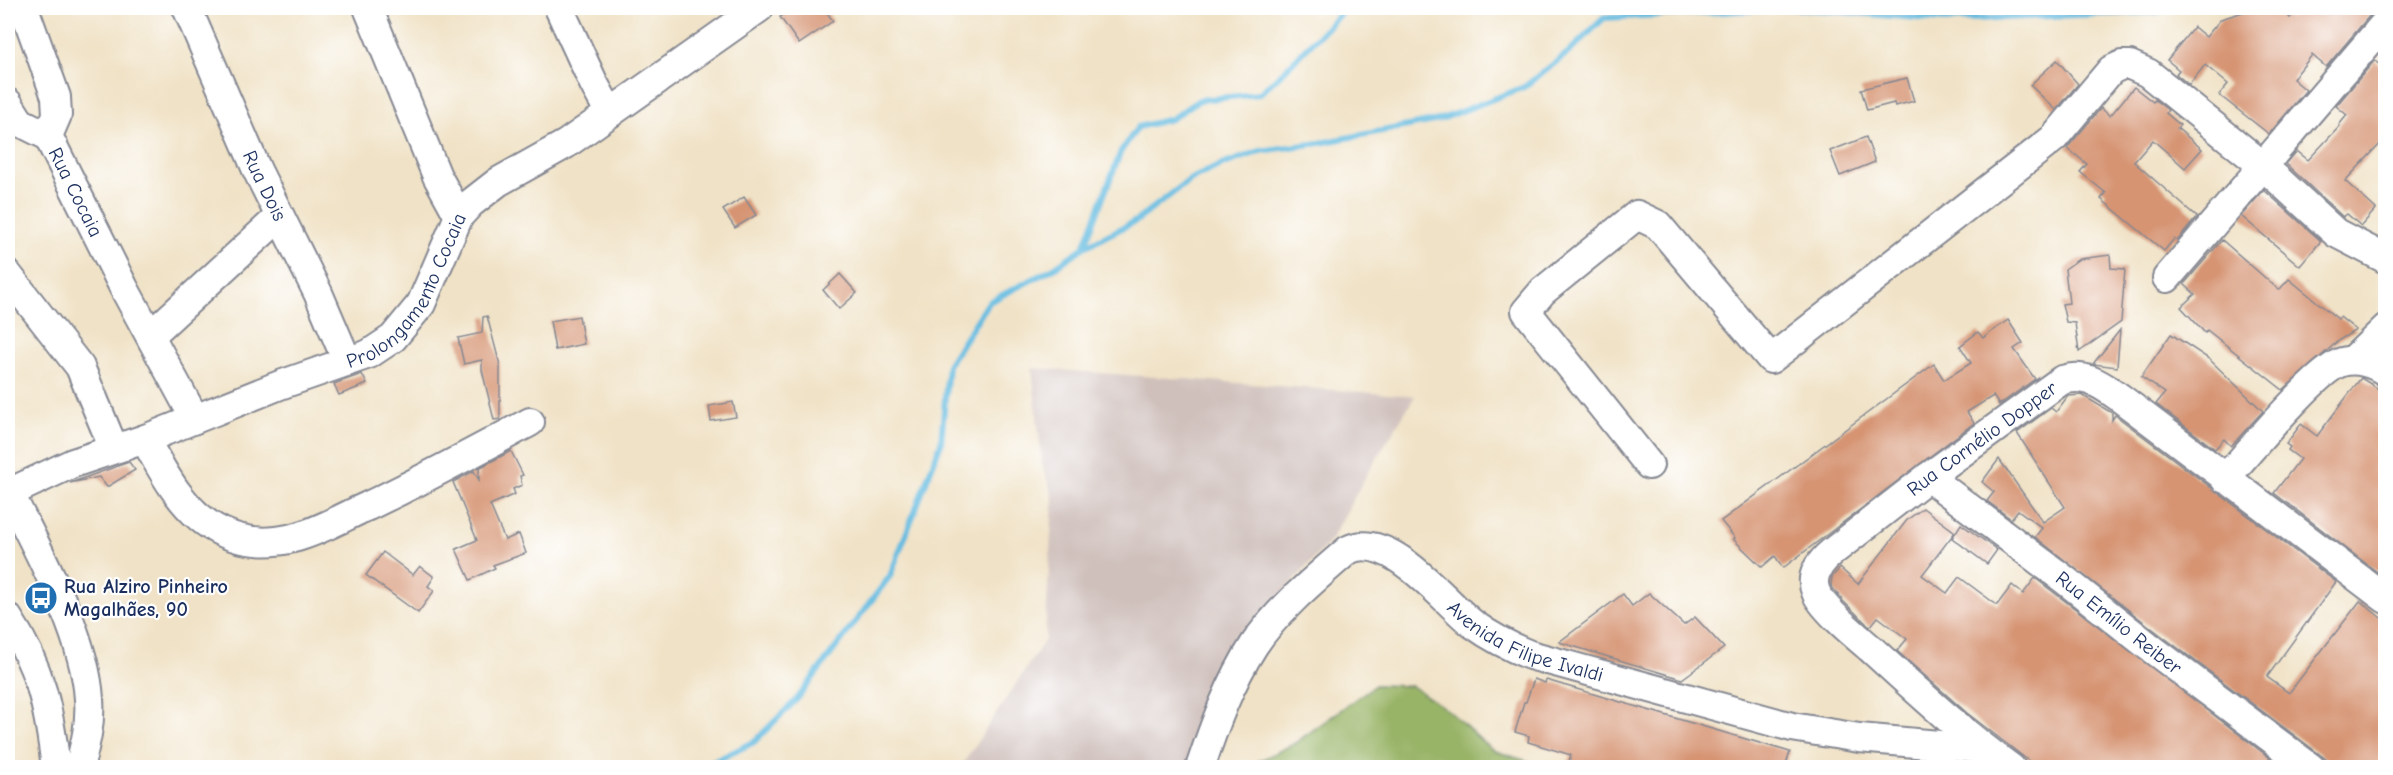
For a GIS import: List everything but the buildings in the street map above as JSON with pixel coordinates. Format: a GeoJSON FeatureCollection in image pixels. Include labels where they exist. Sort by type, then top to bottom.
{"type":"FeatureCollection","features":[{"type":"Feature","properties":{"kind":"street","name":"Rua Cocaia"},"geometry":{"type":"LineString","coordinates":[[24,8],[56,97],[57,115],[48,136],[124,288],[195,419]]}},
{"type":"Feature","properties":{"kind":"street","name":"Rua Dois"},"geometry":{"type":"LineString","coordinates":[[187,8],[279,217],[318,293],[347,362]]}},
{"type":"Feature","properties":{"kind":"street"},"geometry":{"type":"LineString","coordinates":[[368,8],[432,165],[459,216]]}},
{"type":"Feature","properties":{"kind":"street"},"geometry":{"type":"LineString","coordinates":[[560,8],[594,84],[610,113]]}},
{"type":"Feature","properties":{"kind":"street","name":"Prolongamento Cocaia"},"geometry":{"type":"LineString","coordinates":[[8,492],[73,463],[145,439],[383,347],[421,304],[459,216],[471,203],[498,182],[566,144],[759,8]]}},
{"type":"Feature","properties":{"kind":"street"},"geometry":{"type":"LineString","coordinates":[[2167,278],[2385,22]]}},
{"type":"Feature","properties":{"kind":"street"},"geometry":{"type":"LineString","coordinates":[[1648,465],[1526,311],[1543,291],[1637,215],[1658,225],[1771,359],[2054,138],[2111,70],[2117,66],[2130,65],[2148,73],[2262,165],[2336,233],[2385,260]]}},
{"type":"Feature","properties":{"kind":"street"},"geometry":{"type":"LineString","coordinates":[[8,103],[20,122],[48,136]]}},
{"type":"Feature","properties":{"kind":"street"},"geometry":{"type":"LineString","coordinates":[[151,335],[279,217]]}},
{"type":"Feature","properties":{"kind":"street"},"geometry":{"type":"LineString","coordinates":[[8,275],[80,367],[114,449]]}},
{"type":"Feature","properties":{"kind":"street"},"geometry":{"type":"LineString","coordinates":[[2353,360],[2385,328]]}},
{"type":"Feature","properties":{"kind":"street"},"geometry":{"type":"LineString","coordinates":[[2225,479],[2288,409],[2340,362],[2353,360],[2367,363],[2385,372]]}},
{"type":"Feature","properties":{"kind":"street","name":"Rua Cornélio Dopper"},"geometry":{"type":"LineString","coordinates":[[2011,768],[1985,749],[1852,632],[1821,601],[1815,591],[1814,580],[1821,562],[1928,477],[2062,380],[2074,376],[2086,378],[2119,397],[2385,599]]}},
{"type":"Feature","properties":{"kind":"street"},"geometry":{"type":"LineString","coordinates":[[145,439],[168,479],[185,502],[204,520],[221,532],[259,542],[297,537],[335,521],[454,463],[530,422]]}},
{"type":"Feature","properties":{"kind":"street","name":"Rua Emílio Reiber"},"geometry":{"type":"LineString","coordinates":[[1928,477],[2311,768]]}},
{"type":"Feature","properties":{"kind":"street"},"geometry":{"type":"LineString","coordinates":[[8,492],[64,608],[87,679],[89,702],[87,736],[79,768]]}},
{"type":"Feature","properties":{"kind":"street","name":"Avenida Filipe Ivaldi"},"geometry":{"type":"LineString","coordinates":[[1200,768],[1226,698],[1244,662],[1264,632],[1348,550],[1364,546],[1394,555],[1420,575],[1473,624],[1512,648],[1530,655],[1792,727],[1859,738],[1985,749]]}},
{"type":"Feature","properties":{"kind":"street"},"geometry":{"type":"LineString","coordinates":[[8,618],[31,656],[50,719],[56,768]]}},
{"type":"Feature","properties":{"kind":"shaded area"},"geometry":{"type":"Polygon","coordinates":[[[1032,368],[1415,396],[1368,472],[1331,540],[1226,655],[1193,767],[960,768],[1045,640],[1053,498],[1042,464],[1032,368]]]}},
{"type":"Feature","properties":{"kind":"green space"},"geometry":{"type":"Polygon","coordinates":[[[1375,685],[1412,686],[1449,711],[1492,750],[1546,767],[1247,767],[1295,743],[1375,685]]]}},
{"type":"Feature","properties":{"kind":"waterway"},"geometry":{"type":"LineString","coordinates":[[701,768],[754,742],[797,699],[890,576],[941,443],[948,365],[989,302],[1054,268],[1084,247],[1121,151],[1138,127],[1171,119],[1199,100],[1259,94],[1346,8]]}},
{"type":"Feature","properties":{"kind":"waterway"},"geometry":{"type":"LineString","coordinates":[[1084,247],[1136,221],[1191,179],[1260,151],[1320,143],[1439,120],[1524,87],[1569,52],[1604,18],[1794,8],[1944,20],[2157,12],[2170,8]]}},
{"type":"Feature","properties":{"kind":"place","name":"Rua Alziro Pinheiro Magalhães, 90"},"geometry":{"type":"Point","coordinates":[41,598]}}]}
